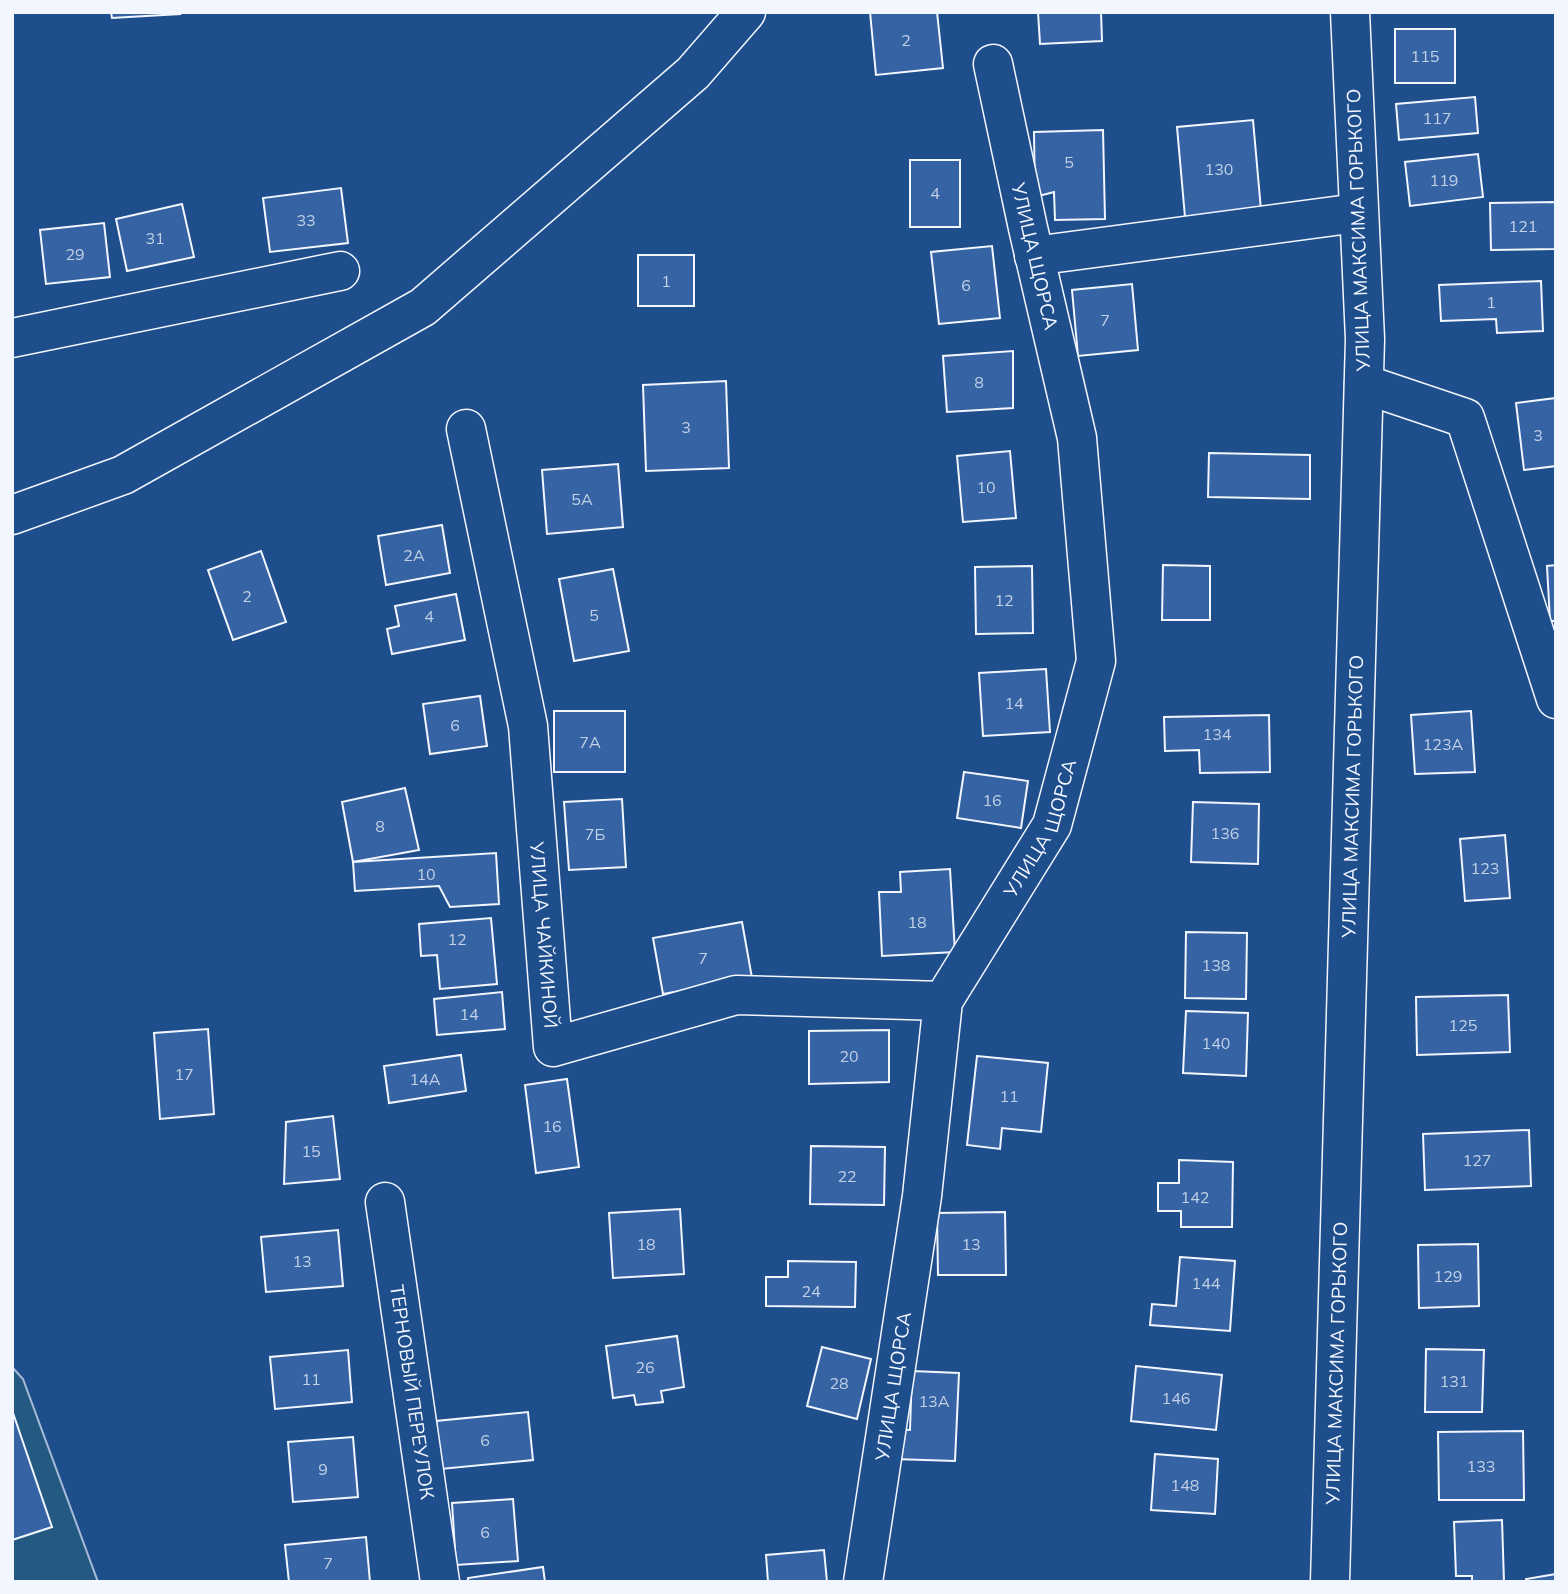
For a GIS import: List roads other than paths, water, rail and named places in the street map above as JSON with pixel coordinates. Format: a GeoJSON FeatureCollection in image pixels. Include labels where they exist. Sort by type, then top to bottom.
{"type":"FeatureCollection","features":[{"type":"Feature","properties":{"kind":"street"},"geometry":{"type":"LineString","coordinates":[[12,515],[122,475],[423,307],[693,73],[746,12]]}},
{"type":"Feature","properties":{"kind":"street","name":"УЛИЦА МАКСИМА ГОРЬКОГО"},"geometry":{"type":"LineString","coordinates":[[1330,1582],[1365,339],[1357,213],[1350,12]]}},
{"type":"Feature","properties":{"kind":"street","name":"УЛИЦА ЩОРСА"},"geometry":{"type":"LineString","coordinates":[[863,1582],[922,1196],[943,1001],[1052,825],[1096,661],[1077,438],[993,64]]}},
{"type":"Feature","properties":{"kind":"street"},"geometry":{"type":"LineString","coordinates":[[1034,256],[1357,213]]}},
{"type":"Feature","properties":{"kind":"street"},"geometry":{"type":"LineString","coordinates":[[12,338],[340,271]]}},
{"type":"Feature","properties":{"kind":"street"},"geometry":{"type":"LineString","coordinates":[[1364,384],[1465,418],[1556,699]]}},
{"type":"Feature","properties":{"kind":"street","name":"УЛИЦА ЧАЙКИНОЙ"},"geometry":{"type":"LineString","coordinates":[[466,429],[528,726],[553,1047],[736,995],[943,1001]]}},
{"type":"Feature","properties":{"kind":"street","name":"ТЕРНОВЫЙ ПЕРЕУЛОК"},"geometry":{"type":"LineString","coordinates":[[385,1202],[440,1582]]}}]}
